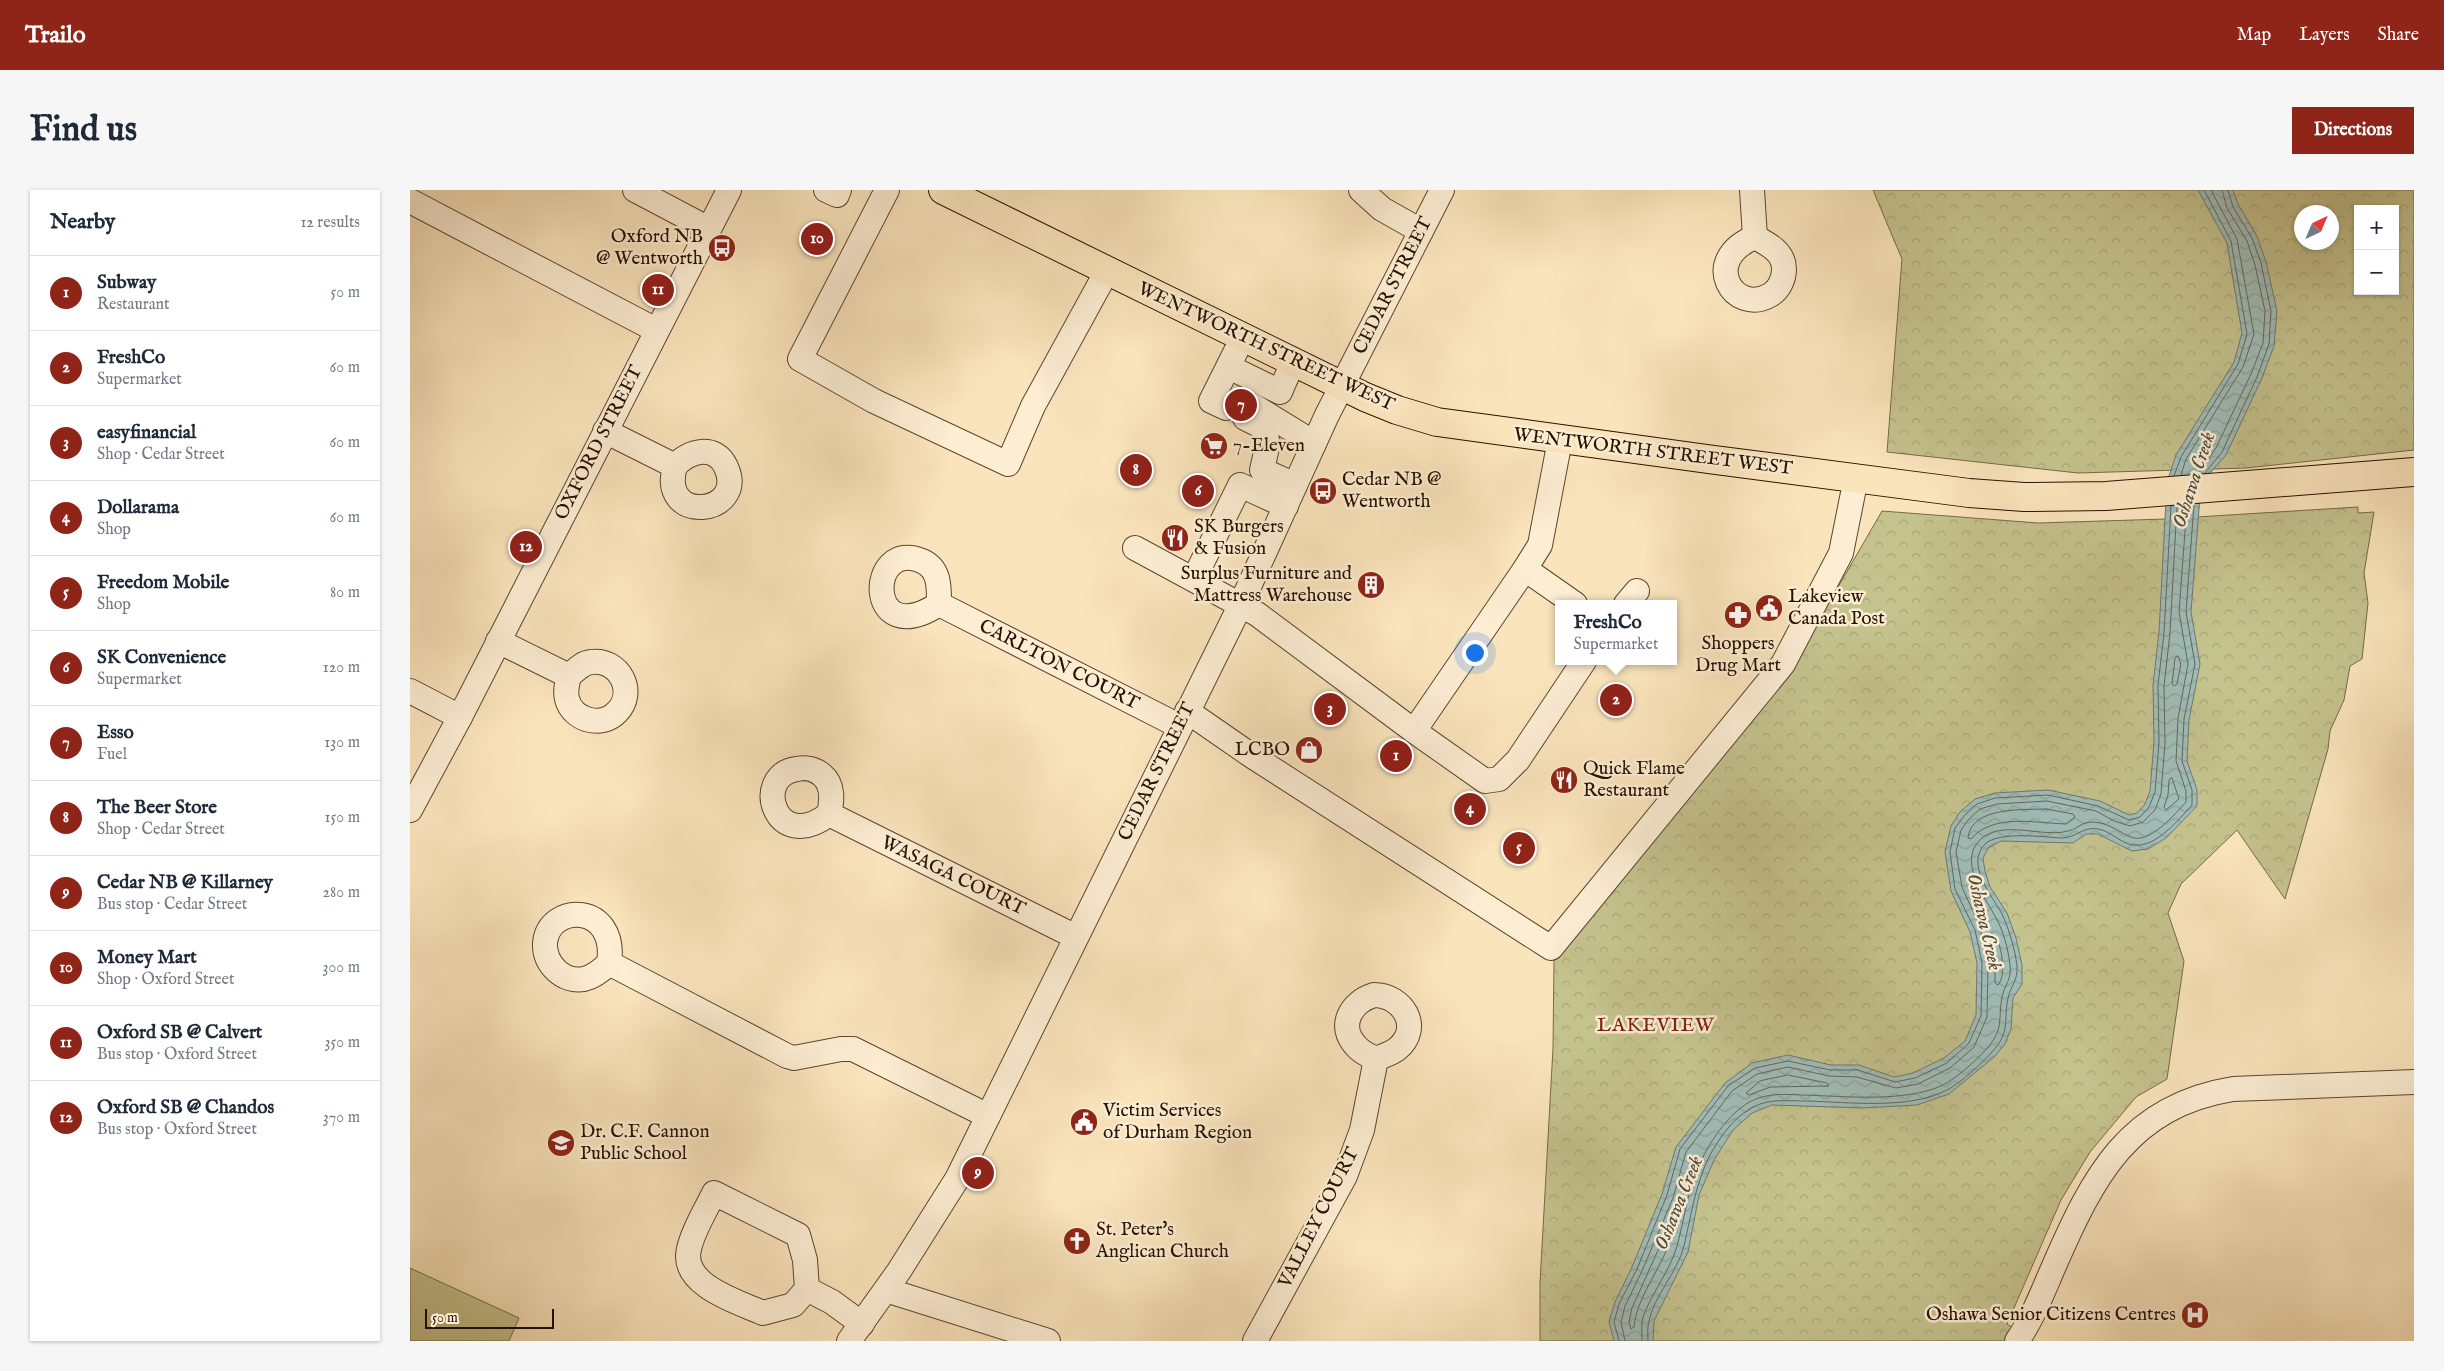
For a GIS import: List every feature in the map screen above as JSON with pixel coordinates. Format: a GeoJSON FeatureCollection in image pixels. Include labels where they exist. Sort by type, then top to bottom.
{"type":"FeatureCollection","features":[{"type":"Feature","properties":{"kind":"main road","name":"WENTWORTH STREET WEST"},"geometry":{"type":"LineString","coordinates":[[943,190],[1293,362],[1397,410],[1437,422],[1560,440],[1856,478],[2024,497],[2106,496],[2414,472]]}},
{"type":"Feature","properties":{"kind":"street"},"geometry":{"type":"LineString","coordinates":[[635,190],[708,229]]}},
{"type":"Feature","properties":{"kind":"street","name":"OXFORD STREET"},"geometry":{"type":"LineString","coordinates":[[410,810],[460,717],[729,190]]}},
{"type":"Feature","properties":{"kind":"street"},"geometry":{"type":"LineString","coordinates":[[826,190],[837,195],[839,190]]}},
{"type":"Feature","properties":{"kind":"street"},"geometry":{"type":"LineString","coordinates":[[887,190],[800,359],[874,401],[1008,464],[1033,406],[1107,271]]}},
{"type":"Feature","properties":{"kind":"street"},"geometry":{"type":"LineString","coordinates":[[1361,190],[1382,209],[1421,231]]}},
{"type":"Feature","properties":{"kind":"street","name":"CEDAR STREET"},"geometry":{"type":"LineString","coordinates":[[856,1332],[938,1212],[988,1116],[1241,604],[1342,385],[1442,190]]}},
{"type":"Feature","properties":{"kind":"street"},"geometry":{"type":"LineString","coordinates":[[1752,190],[1755,237]]}},
{"type":"Feature","properties":{"kind":"street"},"geometry":{"type":"LineString","coordinates":[[410,201],[656,330]]}},
{"type":"Feature","properties":{"kind":"street"},"geometry":{"type":"LineString","coordinates":[[1243,337],[1229,367],[1243,408],[1268,443],[1262,470],[1290,495]]}},
{"type":"Feature","properties":{"kind":"street"},"geometry":{"type":"LineString","coordinates":[[1243,408],[1280,392],[1293,362]]}},
{"type":"Feature","properties":{"kind":"street"},"geometry":{"type":"LineString","coordinates":[[1229,367],[1280,392]]}},
{"type":"Feature","properties":{"kind":"street"},"geometry":{"type":"LineString","coordinates":[[1243,408],[1314,443]]}},
{"type":"Feature","properties":{"kind":"street"},"geometry":{"type":"LineString","coordinates":[[606,431],[675,466]]}},
{"type":"Feature","properties":{"kind":"street"},"geometry":{"type":"LineString","coordinates":[[1414,731],[1540,545],[1560,440]]}},
{"type":"Feature","properties":{"kind":"street","name":"CARLTON COURT"},"geometry":{"type":"LineString","coordinates":[[939,604],[1183,718],[1252,756],[1551,948],[1782,664],[1841,553],[1856,478]]}},
{"type":"Feature","properties":{"kind":"street"},"geometry":{"type":"LineString","coordinates":[[1194,579],[1240,485],[1290,495]]}},
{"type":"Feature","properties":{"kind":"street"},"geometry":{"type":"LineString","coordinates":[[1135,548],[1241,604],[1485,781],[1500,779],[1518,760],[1581,665]]}},
{"type":"Feature","properties":{"kind":"street"},"geometry":{"type":"LineString","coordinates":[[1525,569],[1569,600]]}},
{"type":"Feature","properties":{"kind":"street"},"geometry":{"type":"LineString","coordinates":[[498,640],[569,676]]}},
{"type":"Feature","properties":{"kind":"street"},"geometry":{"type":"LineString","coordinates":[[410,690],[460,717]]}},
{"type":"Feature","properties":{"kind":"street","name":"WASAGA COURT"},"geometry":{"type":"LineString","coordinates":[[830,814],[1076,937]]}},
{"type":"Feature","properties":{"kind":"street"},"geometry":{"type":"LineString","coordinates":[[609,963],[787,1056],[794,1058],[841,1049],[853,1049],[988,1116]]}},
{"type":"Feature","properties":{"kind":"street","name":"VALLEY COURT"},"geometry":{"type":"LineString","coordinates":[[1255,1341],[1345,1176],[1362,1130],[1376,1059]]}},
{"type":"Feature","properties":{"kind":"street"},"geometry":{"type":"LineString","coordinates":[[2017,1341],[2094,1182],[2113,1156],[2136,1131],[2166,1111],[2216,1092],[2233,1089],[2414,1082]]}},
{"type":"Feature","properties":{"kind":"street"},"geometry":{"type":"LineString","coordinates":[[714,1193],[798,1235],[805,1260],[807,1288],[793,1305],[763,1313],[705,1286],[691,1271],[688,1250],[714,1193]]}},
{"type":"Feature","properties":{"kind":"street"},"geometry":{"type":"LineString","coordinates":[[807,1288],[832,1302],[856,1332]]}},
{"type":"Feature","properties":{"kind":"street"},"geometry":{"type":"LineString","coordinates":[[886,1290],[1048,1341]]}},
{"type":"Feature","properties":{"kind":"green space"},"geometry":{"type":"Polygon","coordinates":[[[1873,190],[2414,190],[2414,450],[2246,468],[2078,473],[1887,452],[1902,259],[1873,190]]]}},
{"type":"Feature","properties":{"kind":"green space"},"geometry":{"type":"Polygon","coordinates":[[[2358,507],[2358,513],[2374,512],[2364,573],[2368,603],[2362,659],[2350,666],[2344,700],[2330,731],[2328,749],[2285,899],[2237,830],[2181,884],[2168,913],[2184,961],[2167,1079],[2136,1097],[2090,1152],[2061,1200],[2007,1324],[2032,1341],[1540,1341],[1540,1283],[1553,1048],[1554,959],[1786,677],[1882,511],[2038,523],[2166,519],[2164,526],[2196,524],[2197,517],[2358,507]]]}},
{"type":"Feature","properties":{"kind":"green space"},"geometry":{"type":"Polygon","coordinates":[[[410,1268],[519,1318],[509,1341],[410,1341],[410,1268]]]}},
{"type":"Feature","properties":{"kind":"water","name":"Oshawa Creek"},"geometry":{"type":"Polygon","coordinates":[[[2198,190],[2233,190],[2238,204],[2257,236],[2266,262],[2277,311],[2274,346],[2262,378],[2226,455],[2211,472],[2200,497],[2191,612],[2200,664],[2189,720],[2187,761],[2197,790],[2197,806],[2166,838],[2148,849],[2132,851],[2098,834],[2086,834],[2073,843],[2001,841],[1988,848],[1983,858],[1985,871],[1990,887],[2007,913],[2016,938],[2022,965],[2022,984],[2013,998],[2011,1029],[2005,1044],[1994,1057],[1949,1094],[1917,1105],[1863,1108],[1772,1105],[1752,1113],[1733,1130],[1714,1160],[1699,1195],[1688,1252],[1654,1321],[1653,1341],[1614,1341],[1609,1322],[1615,1302],[1632,1267],[1662,1194],[1676,1147],[1725,1083],[1752,1063],[1788,1055],[1831,1065],[1859,1065],[1894,1077],[1913,1073],[1944,1058],[1965,1041],[1976,1015],[1977,963],[1970,932],[1951,891],[1945,852],[1951,826],[1960,812],[1975,799],[1995,793],[2048,790],[2100,801],[2129,815],[2137,813],[2145,804],[2150,791],[2154,742],[2153,685],[2159,632],[2167,482],[2176,455],[2234,362],[2242,333],[2227,243],[2198,190]]]}},
{"type":"Feature","properties":{"kind":"tunnel"},"geometry":{"type":"LineString","coordinates":[[1232,395],[1252,405]]}},
{"type":"Feature","properties":{"kind":"place","name":"Money Mart"},"geometry":{"type":"Point","coordinates":[817,239]}},
{"type":"Feature","properties":{"kind":"place","name":"Oxford NB @ Wentworth"},"geometry":{"type":"Point","coordinates":[722,248]}},
{"type":"Feature","properties":{"kind":"place","name":"Oxford SB @ Calvert"},"geometry":{"type":"Point","coordinates":[658,290]}},
{"type":"Feature","properties":{"kind":"place","name":"Esso"},"geometry":{"type":"Point","coordinates":[1241,405]}},
{"type":"Feature","properties":{"kind":"place","name":"7-Eleven"},"geometry":{"type":"Point","coordinates":[1214,446]}},
{"type":"Feature","properties":{"kind":"place","name":"The Beer Store"},"geometry":{"type":"Point","coordinates":[1136,470]}},
{"type":"Feature","properties":{"kind":"place","name":"SK Convenience"},"geometry":{"type":"Point","coordinates":[1198,491]}},
{"type":"Feature","properties":{"kind":"place","name":"Cedar NB @ Wentworth"},"geometry":{"type":"Point","coordinates":[1323,491]}},
{"type":"Feature","properties":{"kind":"place","name":"SK Burgers & Fusion"},"geometry":{"type":"Point","coordinates":[1175,538]}},
{"type":"Feature","properties":{"kind":"place","name":"Oxford SB @ Chandos"},"geometry":{"type":"Point","coordinates":[526,547]}},
{"type":"Feature","properties":{"kind":"place","name":"Surplus Furniture and Mattress Warehouse"},"geometry":{"type":"Point","coordinates":[1371,585]}},
{"type":"Feature","properties":{"kind":"place","name":"Lakeview Canada Post"},"geometry":{"type":"Point","coordinates":[1769,608]}},
{"type":"Feature","properties":{"kind":"place","name":"Shoppers Drug Mart"},"geometry":{"type":"Point","coordinates":[1738,615]}},
{"type":"Feature","properties":{"kind":"place","name":"FreshCo"},"geometry":{"type":"Point","coordinates":[1616,700]}},
{"type":"Feature","properties":{"kind":"place","name":"easyfinancial"},"geometry":{"type":"Point","coordinates":[1330,709]}},
{"type":"Feature","properties":{"kind":"place","name":"LCBO"},"geometry":{"type":"Point","coordinates":[1309,750]}},
{"type":"Feature","properties":{"kind":"place","name":"Subway"},"geometry":{"type":"Point","coordinates":[1396,756]}},
{"type":"Feature","properties":{"kind":"place","name":"Quick Flame Restaurant"},"geometry":{"type":"Point","coordinates":[1564,780]}},
{"type":"Feature","properties":{"kind":"place","name":"Dollarama"},"geometry":{"type":"Point","coordinates":[1470,809]}},
{"type":"Feature","properties":{"kind":"place","name":"Freedom Mobile"},"geometry":{"type":"Point","coordinates":[1519,848]}},
{"type":"Feature","properties":{"kind":"place","name":"Victim Services of Durham Region"},"geometry":{"type":"Point","coordinates":[1084,1122]}},
{"type":"Feature","properties":{"kind":"place","name":"Dr. C.F. Cannon Public School"},"geometry":{"type":"Point","coordinates":[561,1143]}},
{"type":"Feature","properties":{"kind":"place","name":"Cedar NB @ Killarney"},"geometry":{"type":"Point","coordinates":[978,1173]}},
{"type":"Feature","properties":{"kind":"place","name":"St. Peter's Anglican Church"},"geometry":{"type":"Point","coordinates":[1077,1241]}},
{"type":"Feature","properties":{"kind":"place","name":"Oshawa Senior Citizens Centres"},"geometry":{"type":"Point","coordinates":[2195,1315]}},
{"type":"Feature","properties":{"kind":"district","name":"LAKEVIEW"},"geometry":{"type":"Point","coordinates":[1656,1025]}}]}
